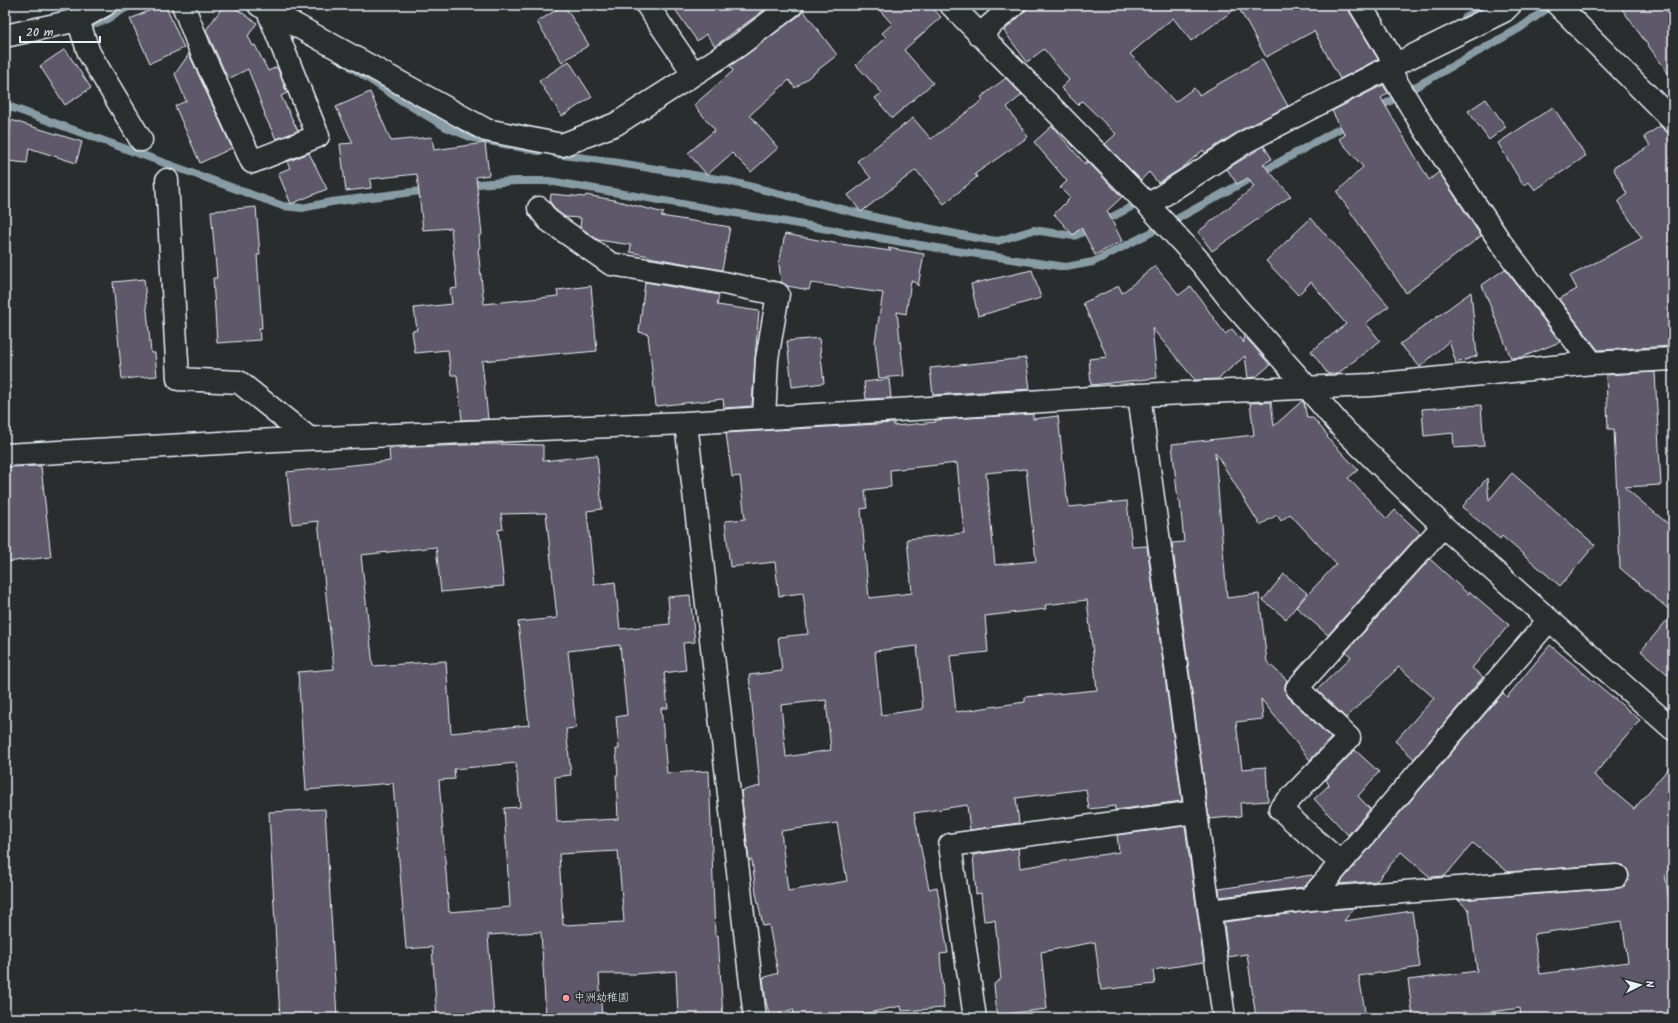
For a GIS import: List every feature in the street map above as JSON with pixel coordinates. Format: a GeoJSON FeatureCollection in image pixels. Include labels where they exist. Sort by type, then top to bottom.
{"type":"FeatureCollection","features":[{"type":"Feature","properties":{"kind":"street"},"geometry":{"type":"LineString","coordinates":[[5,36],[80,26],[106,5]]}},
{"type":"Feature","properties":{"kind":"street"},"geometry":{"type":"LineString","coordinates":[[183,5],[199,46],[252,162],[318,136],[263,8]]}},
{"type":"Feature","properties":{"kind":"street"},"geometry":{"type":"LineString","coordinates":[[647,5],[694,74]]}},
{"type":"Feature","properties":{"kind":"street"},"geometry":{"type":"LineString","coordinates":[[263,8],[486,130],[562,145],[616,124],[738,46],[792,5]]}},
{"type":"Feature","properties":{"kind":"street"},"geometry":{"type":"LineString","coordinates":[[951,5],[1148,205],[1201,263],[1234,305],[1343,429],[1443,526],[1673,729]]}},
{"type":"Feature","properties":{"kind":"street"},"geometry":{"type":"LineString","coordinates":[[979,35],[1014,5]]}},
{"type":"Feature","properties":{"kind":"street"},"geometry":{"type":"LineString","coordinates":[[1360,5],[1392,62],[1402,94],[1501,243],[1592,363]]}},
{"type":"Feature","properties":{"kind":"street"},"geometry":{"type":"LineString","coordinates":[[1558,5],[1673,121]]}},
{"type":"Feature","properties":{"kind":"street"},"geometry":{"type":"LineString","coordinates":[[1148,205],[1247,140],[1392,62],[1505,7]]}},
{"type":"Feature","properties":{"kind":"street"},"geometry":{"type":"LineString","coordinates":[[80,26],[89,53],[141,140]]}},
{"type":"Feature","properties":{"kind":"street"},"geometry":{"type":"LineString","coordinates":[[167,180],[178,379],[239,382],[309,438]]}},
{"type":"Feature","properties":{"kind":"street"},"geometry":{"type":"LineString","coordinates":[[539,208],[548,220],[611,264],[710,280],[778,294],[768,359],[764,418]]}},
{"type":"Feature","properties":{"kind":"street"},"geometry":{"type":"LineString","coordinates":[[5,455],[309,438],[686,423],[1139,394],[1371,385],[1592,363],[1673,359]]}},
{"type":"Feature","properties":{"kind":"street"},"geometry":{"type":"LineString","coordinates":[[1139,394],[1224,1018]]}},
{"type":"Feature","properties":{"kind":"street"},"geometry":{"type":"LineString","coordinates":[[686,423],[754,1018]]}},
{"type":"Feature","properties":{"kind":"street"},"geometry":{"type":"LineString","coordinates":[[1341,863],[1280,809],[1349,738],[1297,688],[1443,526]]}},
{"type":"Feature","properties":{"kind":"street"},"geometry":{"type":"LineString","coordinates":[[1310,899],[1549,620]]}},
{"type":"Feature","properties":{"kind":"street"},"geometry":{"type":"LineString","coordinates":[[975,1018],[950,846],[1196,812]]}},
{"type":"Feature","properties":{"kind":"street"},"geometry":{"type":"LineString","coordinates":[[1210,911],[1310,899],[1617,876]]}},
{"type":"Feature","properties":{"kind":"building"},"geometry":{"type":"Polygon","coordinates":[[[165,5],[184,48],[150,63],[130,19],[165,5]]]}},
{"type":"Feature","properties":{"kind":"building"},"geometry":{"type":"Polygon","coordinates":[[[224,5],[231,5],[257,23],[248,36],[253,46],[255,45],[268,71],[277,67],[287,93],[281,96],[298,131],[276,139],[264,114],[248,69],[228,79],[206,30],[224,5]]]}},
{"type":"Feature","properties":{"kind":"building"},"geometry":{"type":"Polygon","coordinates":[[[564,5],[589,45],[562,62],[537,22],[564,5]]]}},
{"type":"Feature","properties":{"kind":"building"},"geometry":{"type":"Polygon","coordinates":[[[672,5],[771,5],[715,46],[706,34],[697,41],[672,5]]]}},
{"type":"Feature","properties":{"kind":"building"},"geometry":{"type":"Polygon","coordinates":[[[875,5],[930,5],[941,17],[904,50],[933,83],[892,118],[875,98],[882,93],[856,65],[886,37],[882,33],[892,24],[875,5]]]}},
{"type":"Feature","properties":{"kind":"building"},"geometry":{"type":"Polygon","coordinates":[[[1026,5],[1348,5],[1349,11],[1378,59],[1340,79],[1314,31],[1266,57],[1238,7],[1191,41],[1173,18],[1130,54],[1175,102],[1194,88],[1199,95],[1262,59],[1288,106],[1241,130],[1205,153],[1203,150],[1182,168],[1158,183],[1149,172],[1141,180],[1105,144],[1116,134],[1082,101],[1078,105],[1061,88],[1069,80],[1044,49],[1027,62],[1004,31],[1026,10],[1026,5]]]}},
{"type":"Feature","properties":{"kind":"building"},"geometry":{"type":"Polygon","coordinates":[[[1619,5],[1665,5],[1673,16],[1673,80],[1619,5]]]}},
{"type":"Feature","properties":{"kind":"building"},"geometry":{"type":"Polygon","coordinates":[[[803,10],[837,55],[795,88],[789,80],[750,115],[778,148],[751,172],[732,153],[707,175],[688,153],[715,130],[694,105],[733,71],[730,66],[800,15],[803,10]]]}},
{"type":"Feature","properties":{"kind":"building"},"geometry":{"type":"Polygon","coordinates":[[[65,49],[91,88],[65,105],[40,66],[65,49]]]}},
{"type":"Feature","properties":{"kind":"building"},"geometry":{"type":"Polygon","coordinates":[[[189,54],[232,148],[200,163],[175,106],[186,101],[175,74],[189,54]]]}},
{"type":"Feature","properties":{"kind":"building"},"geometry":{"type":"Polygon","coordinates":[[[569,61],[592,97],[562,116],[539,81],[569,61]]]}},
{"type":"Feature","properties":{"kind":"building"},"geometry":{"type":"Polygon","coordinates":[[[1006,78],[1022,95],[1007,107],[1028,137],[975,174],[977,177],[944,204],[916,170],[861,212],[848,195],[871,178],[857,161],[913,118],[931,139],[983,100],[981,97],[1006,78]]]}},
{"type":"Feature","properties":{"kind":"building"},"geometry":{"type":"Polygon","coordinates":[[[1383,85],[1388,93],[1381,98],[1429,180],[1439,172],[1481,236],[1406,293],[1337,192],[1363,167],[1339,139],[1345,135],[1332,111],[1383,85]]]}},
{"type":"Feature","properties":{"kind":"building"},"geometry":{"type":"Polygon","coordinates":[[[370,92],[391,141],[432,137],[434,150],[485,143],[489,175],[476,177],[482,235],[479,235],[480,248],[478,249],[484,304],[558,296],[557,290],[591,286],[597,351],[482,361],[488,419],[462,420],[457,375],[451,375],[448,350],[415,353],[412,331],[417,330],[414,308],[452,304],[450,289],[457,288],[451,228],[423,230],[417,174],[370,179],[371,188],[346,191],[340,144],[353,143],[336,107],[370,92]]]}},
{"type":"Feature","properties":{"kind":"building"},"geometry":{"type":"Polygon","coordinates":[[[1486,99],[1506,127],[1489,140],[1468,111],[1486,99]]]}},
{"type":"Feature","properties":{"kind":"building"},"geometry":{"type":"Polygon","coordinates":[[[1553,107],[1586,156],[1535,190],[1529,182],[1523,185],[1498,143],[1553,107]]]}},
{"type":"Feature","properties":{"kind":"building"},"geometry":{"type":"Polygon","coordinates":[[[11,120],[82,142],[76,163],[29,148],[27,163],[7,161],[11,120]]]}},
{"type":"Feature","properties":{"kind":"building"},"geometry":{"type":"Polygon","coordinates":[[[1052,126],[1085,164],[1087,161],[1122,197],[1107,211],[1122,241],[1095,255],[1081,227],[1073,235],[1054,214],[1070,198],[1060,188],[1067,181],[1034,142],[1052,126]]]}},
{"type":"Feature","properties":{"kind":"building"},"geometry":{"type":"Polygon","coordinates":[[[1660,126],[1670,135],[1673,133],[1673,346],[1598,350],[1559,299],[1577,289],[1570,276],[1642,238],[1618,202],[1627,194],[1613,168],[1650,146],[1644,137],[1660,126]]]}},
{"type":"Feature","properties":{"kind":"building"},"geometry":{"type":"Polygon","coordinates":[[[1264,146],[1272,159],[1263,164],[1291,196],[1212,251],[1198,232],[1254,187],[1248,178],[1237,184],[1227,169],[1264,146]]]}},
{"type":"Feature","properties":{"kind":"building"},"geometry":{"type":"Polygon","coordinates":[[[309,153],[327,189],[291,204],[278,173],[290,168],[287,162],[309,153]]]}},
{"type":"Feature","properties":{"kind":"building"},"geometry":{"type":"Polygon","coordinates":[[[551,194],[585,197],[586,195],[614,200],[664,213],[661,216],[730,227],[722,270],[649,257],[630,252],[631,245],[598,240],[580,227],[581,218],[565,217],[557,211],[550,202],[551,194]]]}},
{"type":"Feature","properties":{"kind":"building"},"geometry":{"type":"Polygon","coordinates":[[[256,207],[260,255],[257,255],[262,328],[259,328],[260,340],[217,343],[213,278],[217,278],[211,211],[256,207]]]}},
{"type":"Feature","properties":{"kind":"building"},"geometry":{"type":"Polygon","coordinates":[[[1311,218],[1389,306],[1366,323],[1380,341],[1337,374],[1328,374],[1311,351],[1346,324],[1311,282],[1298,295],[1266,261],[1311,218]]]}},
{"type":"Feature","properties":{"kind":"building"},"geometry":{"type":"Polygon","coordinates":[[[785,234],[840,244],[891,251],[888,248],[924,254],[918,286],[911,281],[906,314],[897,312],[904,376],[879,378],[875,342],[883,293],[811,283],[809,290],[787,286],[781,282],[779,264],[785,234]]]}},
{"type":"Feature","properties":{"kind":"building"},"geometry":{"type":"Polygon","coordinates":[[[1155,266],[1179,295],[1191,286],[1225,334],[1232,329],[1244,343],[1243,334],[1270,365],[1256,377],[1248,378],[1245,356],[1218,379],[1195,380],[1152,328],[1157,378],[1091,385],[1089,359],[1107,357],[1083,303],[1119,286],[1122,293],[1155,266]]]}},
{"type":"Feature","properties":{"kind":"building"},"geometry":{"type":"Polygon","coordinates":[[[1505,269],[1560,342],[1522,357],[1511,358],[1482,285],[1505,269]]]}},
{"type":"Feature","properties":{"kind":"building"},"geometry":{"type":"Polygon","coordinates":[[[1032,270],[1041,298],[978,316],[971,284],[1032,270]]]}},
{"type":"Feature","properties":{"kind":"building"},"geometry":{"type":"Polygon","coordinates":[[[144,279],[151,353],[155,353],[157,376],[122,379],[113,282],[144,279]]]}},
{"type":"Feature","properties":{"kind":"building"},"geometry":{"type":"Polygon","coordinates":[[[645,282],[719,295],[717,305],[759,311],[752,406],[724,408],[723,399],[656,406],[648,334],[639,332],[645,282]]]}},
{"type":"Feature","properties":{"kind":"building"},"geometry":{"type":"Polygon","coordinates":[[[1471,292],[1477,356],[1456,363],[1449,341],[1420,367],[1400,344],[1471,292]]]}},
{"type":"Feature","properties":{"kind":"building"},"geometry":{"type":"Polygon","coordinates":[[[819,338],[824,383],[792,387],[787,341],[819,338]]]}},
{"type":"Feature","properties":{"kind":"building"},"geometry":{"type":"Polygon","coordinates":[[[1026,358],[1030,389],[933,395],[930,368],[1026,358]]]}},
{"type":"Feature","properties":{"kind":"building"},"geometry":{"type":"Polygon","coordinates":[[[1655,372],[1661,485],[1624,487],[1673,528],[1673,613],[1620,568],[1614,429],[1608,429],[1606,375],[1655,372]]]}},
{"type":"Feature","properties":{"kind":"building"},"geometry":{"type":"Polygon","coordinates":[[[889,379],[891,398],[866,399],[864,382],[889,379]]]}},
{"type":"Feature","properties":{"kind":"building"},"geometry":{"type":"Polygon","coordinates":[[[1302,401],[1304,403],[1307,418],[1313,418],[1328,436],[1327,437],[1358,470],[1348,478],[1387,519],[1395,510],[1420,533],[1328,635],[1296,607],[1336,564],[1290,514],[1281,521],[1277,515],[1260,525],[1215,452],[1227,598],[1259,594],[1267,662],[1287,680],[1285,691],[1288,697],[1331,738],[1310,760],[1261,699],[1263,719],[1236,722],[1242,769],[1266,767],[1268,801],[1240,803],[1241,816],[1209,819],[1172,543],[1184,542],[1172,444],[1254,435],[1250,403],[1271,402],[1274,426],[1302,401]]]}},
{"type":"Feature","properties":{"kind":"building"},"geometry":{"type":"Polygon","coordinates":[[[1481,405],[1484,446],[1454,448],[1453,433],[1424,436],[1422,409],[1481,405]]]}},
{"type":"Feature","properties":{"kind":"building"},"geometry":{"type":"Polygon","coordinates":[[[1033,414],[1033,419],[1058,416],[1069,507],[1127,501],[1132,547],[1147,546],[1182,801],[1115,810],[1115,806],[1089,809],[1086,789],[1016,798],[1019,823],[970,830],[967,805],[914,813],[929,889],[937,887],[948,953],[940,954],[944,1008],[902,1011],[901,1006],[845,1018],[795,1018],[793,1009],[770,1017],[766,1002],[763,978],[778,973],[769,925],[763,926],[756,893],[752,860],[749,860],[741,791],[760,786],[749,675],[782,671],[778,637],[808,634],[803,593],[779,596],[775,562],[730,567],[725,521],[745,519],[740,476],[732,477],[726,433],[894,423],[894,426],[936,422],[935,420],[1033,414]],[[957,463],[890,470],[891,487],[865,490],[867,508],[861,509],[869,598],[912,593],[907,539],[964,533],[957,463]],[[1026,469],[986,473],[995,565],[1036,561],[1026,469]],[[1087,600],[1045,605],[1046,609],[985,616],[988,652],[950,656],[956,712],[1025,702],[1025,697],[1097,690],[1087,600]],[[917,646],[875,651],[881,715],[923,709],[917,646]],[[826,700],[781,705],[786,757],[831,750],[826,700]],[[837,823],[781,831],[788,891],[847,881],[837,823]]]}},
{"type":"Feature","properties":{"kind":"building"},"geometry":{"type":"Polygon","coordinates":[[[491,444],[543,445],[543,461],[597,455],[602,509],[587,511],[594,585],[615,582],[620,629],[670,624],[668,597],[690,595],[695,642],[683,643],[686,670],[664,673],[668,708],[661,708],[667,773],[709,771],[715,935],[718,935],[723,1018],[678,1018],[676,971],[635,974],[599,974],[602,1018],[546,1018],[541,932],[488,935],[494,1018],[437,1018],[432,947],[406,949],[393,783],[306,790],[298,672],[334,669],[318,521],[292,524],[287,472],[390,461],[389,449],[491,444]],[[546,513],[501,514],[503,529],[498,530],[504,586],[441,592],[436,547],[361,555],[373,666],[446,661],[451,733],[529,725],[518,622],[557,618],[546,513]],[[620,645],[568,651],[576,728],[566,729],[571,775],[555,777],[557,822],[618,819],[616,775],[618,775],[616,749],[619,749],[616,717],[627,715],[620,645]],[[516,763],[454,769],[455,779],[439,780],[449,912],[510,907],[504,808],[520,807],[516,763]],[[618,851],[559,854],[563,925],[624,922],[618,851]]]}},
{"type":"Feature","properties":{"kind":"building"},"geometry":{"type":"Polygon","coordinates":[[[41,466],[51,557],[5,562],[5,467],[41,466]]]}},
{"type":"Feature","properties":{"kind":"building"},"geometry":{"type":"Polygon","coordinates":[[[1512,473],[1595,545],[1560,586],[1502,536],[1500,539],[1462,507],[1487,478],[1489,500],[1512,473]]]}},
{"type":"Feature","properties":{"kind":"building"},"geometry":{"type":"Polygon","coordinates":[[[1430,559],[1468,594],[1470,592],[1509,625],[1472,668],[1483,677],[1414,759],[1395,741],[1434,698],[1399,667],[1346,718],[1317,690],[1351,657],[1346,652],[1430,559]]]}},
{"type":"Feature","properties":{"kind":"building"},"geometry":{"type":"Polygon","coordinates":[[[1284,574],[1307,593],[1286,619],[1263,600],[1284,574]]]}},
{"type":"Feature","properties":{"kind":"building"},"geometry":{"type":"Polygon","coordinates":[[[1673,613],[1673,679],[1641,651],[1673,613]]]}},
{"type":"Feature","properties":{"kind":"building"},"geometry":{"type":"Polygon","coordinates":[[[1550,645],[1640,720],[1594,775],[1634,809],[1673,763],[1673,865],[1665,874],[1671,916],[1673,916],[1673,1018],[1521,1018],[1520,1008],[1449,1018],[1413,1018],[1408,980],[1477,971],[1469,910],[1458,900],[1618,888],[1624,886],[1628,881],[1629,875],[1627,869],[1623,865],[1616,864],[1508,872],[1473,843],[1445,876],[1430,877],[1401,852],[1377,881],[1339,884],[1503,693],[1507,697],[1550,645]],[[1622,921],[1534,934],[1540,974],[1628,962],[1622,921]]]}},
{"type":"Feature","properties":{"kind":"building"},"geometry":{"type":"Polygon","coordinates":[[[1355,750],[1379,772],[1358,796],[1370,809],[1348,835],[1314,799],[1329,785],[1326,780],[1355,750]]]}},
{"type":"Feature","properties":{"kind":"building"},"geometry":{"type":"Polygon","coordinates":[[[325,809],[337,1018],[280,1018],[269,812],[325,809]]]}},
{"type":"Feature","properties":{"kind":"building"},"geometry":{"type":"Polygon","coordinates":[[[1185,826],[1204,962],[1153,970],[1155,984],[1101,990],[1095,942],[1041,952],[1047,1009],[997,1015],[994,984],[1001,979],[995,920],[984,921],[981,893],[976,894],[973,855],[1018,848],[1020,868],[1119,852],[1117,835],[1185,826]]]}},
{"type":"Feature","properties":{"kind":"building"},"geometry":{"type":"Polygon","coordinates":[[[1312,875],[1313,877],[1304,887],[1220,897],[1219,889],[1312,875]]]}},
{"type":"Feature","properties":{"kind":"building"},"geometry":{"type":"Polygon","coordinates":[[[1354,908],[1344,921],[1412,911],[1420,967],[1359,976],[1366,1018],[1256,1018],[1247,954],[1228,957],[1224,922],[1311,911],[1354,908]]]}},
{"type":"Feature","properties":{"kind":"waterway"},"geometry":{"type":"LineString","coordinates":[[81,28],[105,20],[131,5]]}},
{"type":"Feature","properties":{"kind":"waterway"},"geometry":{"type":"LineString","coordinates":[[1465,18],[1487,6]]}},
{"type":"Feature","properties":{"kind":"waterway"},"geometry":{"type":"LineString","coordinates":[[1376,109],[1520,28],[1548,8]]}},
{"type":"Feature","properties":{"kind":"waterway"},"geometry":{"type":"LineString","coordinates":[[351,67],[399,99],[446,127],[473,138],[539,151]]}},
{"type":"Feature","properties":{"kind":"waterway"},"geometry":{"type":"LineString","coordinates":[[5,105],[283,206],[302,208],[331,202],[429,190]]}},
{"type":"Feature","properties":{"kind":"waterway"},"geometry":{"type":"LineString","coordinates":[[1175,220],[1350,123]]}},
{"type":"Feature","properties":{"kind":"waterway"},"geometry":{"type":"LineString","coordinates":[[556,154],[724,180],[878,218],[976,238],[998,241],[1033,230],[1074,236],[1092,228]]}},
{"type":"Feature","properties":{"kind":"waterway"},"geometry":{"type":"LineString","coordinates":[[466,185],[516,181],[549,181],[943,249],[1066,267],[1093,262],[1152,232]]}},
{"type":"Feature","properties":{"kind":"waterway"},"geometry":{"type":"LineString","coordinates":[[1102,222],[1135,205]]}},
{"type":"Feature","properties":{"kind":"place","name":"中洲幼稚園"},"geometry":{"type":"Point","coordinates":[566,998]}}]}
